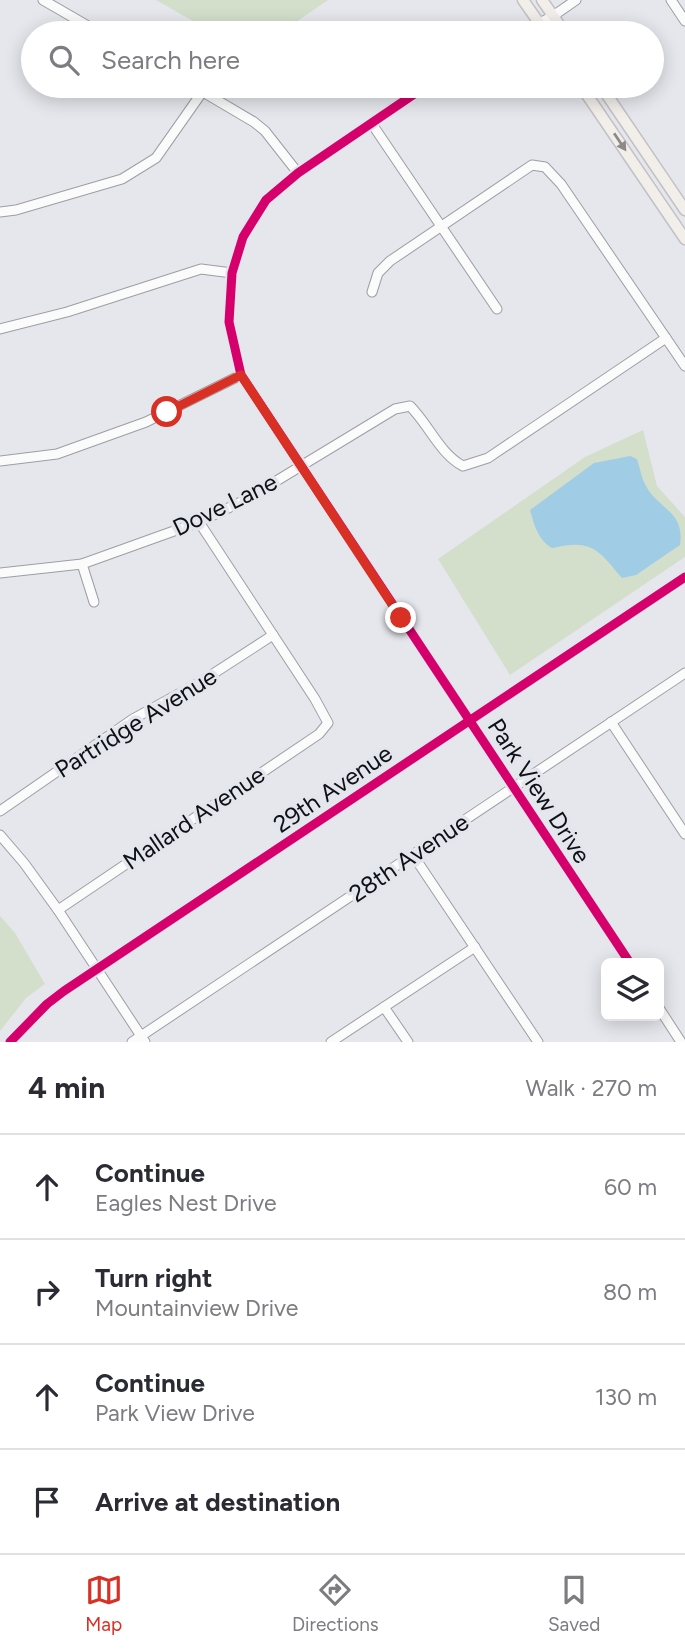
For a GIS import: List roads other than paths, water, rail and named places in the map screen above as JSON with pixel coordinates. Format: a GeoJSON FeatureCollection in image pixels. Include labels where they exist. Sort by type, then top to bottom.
{"type":"FeatureCollection","features":[{"type":"Feature","properties":{"kind":"main road"},"geometry":{"type":"LineString","coordinates":[[523,0],[537,21]]}},
{"type":"Feature","properties":{"kind":"main road"},"geometry":{"type":"LineString","coordinates":[[542,0],[557,21]]}},
{"type":"Feature","properties":{"kind":"main road"},"geometry":{"type":"LineString","coordinates":[[589,98],[685,239]]}},
{"type":"Feature","properties":{"kind":"main road"},"geometry":{"type":"LineString","coordinates":[[609,98],[685,210]]}},
{"type":"Feature","properties":{"kind":"street"},"geometry":{"type":"LineString","coordinates":[[43,0],[73,21]]}},
{"type":"Feature","properties":{"kind":"street"},"geometry":{"type":"LineString","coordinates":[[542,21],[576,0]]}},
{"type":"Feature","properties":{"kind":"street"},"geometry":{"type":"LineString","coordinates":[[671,0],[685,21]]}},
{"type":"Feature","properties":{"kind":"street"},"geometry":{"type":"LineString","coordinates":[[0,212],[16,210],[121,179],[138,171],[156,158],[198,98]]}},
{"type":"Feature","properties":{"kind":"street"},"geometry":{"type":"LineString","coordinates":[[214,98],[260,126],[298,173]]}},
{"type":"Feature","properties":{"kind":"street","name":"Park View Drive"},"geometry":{"type":"LineString","coordinates":[[409,98],[298,173],[266,200],[243,237],[232,273],[229,322],[241,375],[626,958]]}},
{"type":"Feature","properties":{"kind":"street"},"geometry":{"type":"LineString","coordinates":[[372,124],[498,309]]}},
{"type":"Feature","properties":{"kind":"street"},"geometry":{"type":"LineString","coordinates":[[372,292],[378,273],[390,261],[533,165],[545,167],[561,184],[685,366]]}},
{"type":"Feature","properties":{"kind":"street"},"geometry":{"type":"LineString","coordinates":[[0,329],[67,313],[201,269],[232,273]]}},
{"type":"Feature","properties":{"kind":"street","name":"Dove Lane"},"geometry":{"type":"LineString","coordinates":[[0,573],[82,564],[199,522],[245,500],[396,409],[410,406],[424,420],[450,459],[463,466],[488,458],[666,338]]}},
{"type":"Feature","properties":{"kind":"street"},"geometry":{"type":"LineString","coordinates":[[0,461],[57,454],[146,422],[241,375]]}},
{"type":"Feature","properties":{"kind":"street"},"geometry":{"type":"LineString","coordinates":[[199,522],[272,635]]}},
{"type":"Feature","properties":{"kind":"street"},"geometry":{"type":"LineString","coordinates":[[82,564],[94,602]]}},
{"type":"Feature","properties":{"kind":"street","name":"29th Avenue"},"geometry":{"type":"LineString","coordinates":[[10,1042],[47,1004],[96,970],[685,577]]}},
{"type":"Feature","properties":{"kind":"street","name":"Mallard Avenue"},"geometry":{"type":"LineString","coordinates":[[58,910],[319,734],[328,723],[272,635]]}},
{"type":"Feature","properties":{"kind":"street","name":"Partridge Avenue"},"geometry":{"type":"LineString","coordinates":[[0,811],[133,719],[202,681],[272,635]]}},
{"type":"Feature","properties":{"kind":"street","name":"28th Avenue"},"geometry":{"type":"LineString","coordinates":[[132,1042],[143,1039],[685,673]]}},
{"type":"Feature","properties":{"kind":"street"},"geometry":{"type":"LineString","coordinates":[[611,722],[685,834]]}},
{"type":"Feature","properties":{"kind":"street"},"geometry":{"type":"LineString","coordinates":[[0,835],[58,910],[143,1039]]}},
{"type":"Feature","properties":{"kind":"street"},"geometry":{"type":"LineString","coordinates":[[413,855],[538,1042]]}},
{"type":"Feature","properties":{"kind":"street"},"geometry":{"type":"LineString","coordinates":[[331,1042],[475,947]]}},
{"type":"Feature","properties":{"kind":"street"},"geometry":{"type":"LineString","coordinates":[[384,1007],[408,1042]]}},
{"type":"Feature","properties":{"kind":"street"},"geometry":{"type":"LineString","coordinates":[[664,1016],[681,1042]]}},
{"type":"Feature","properties":{"kind":"water"},"geometry":{"type":"Polygon","coordinates":[[[630,456],[637,459],[646,486],[675,518],[681,534],[680,545],[636,575],[622,578],[606,559],[592,548],[565,545],[552,548],[547,545],[537,531],[530,510],[594,463],[630,456]]]}}]}
